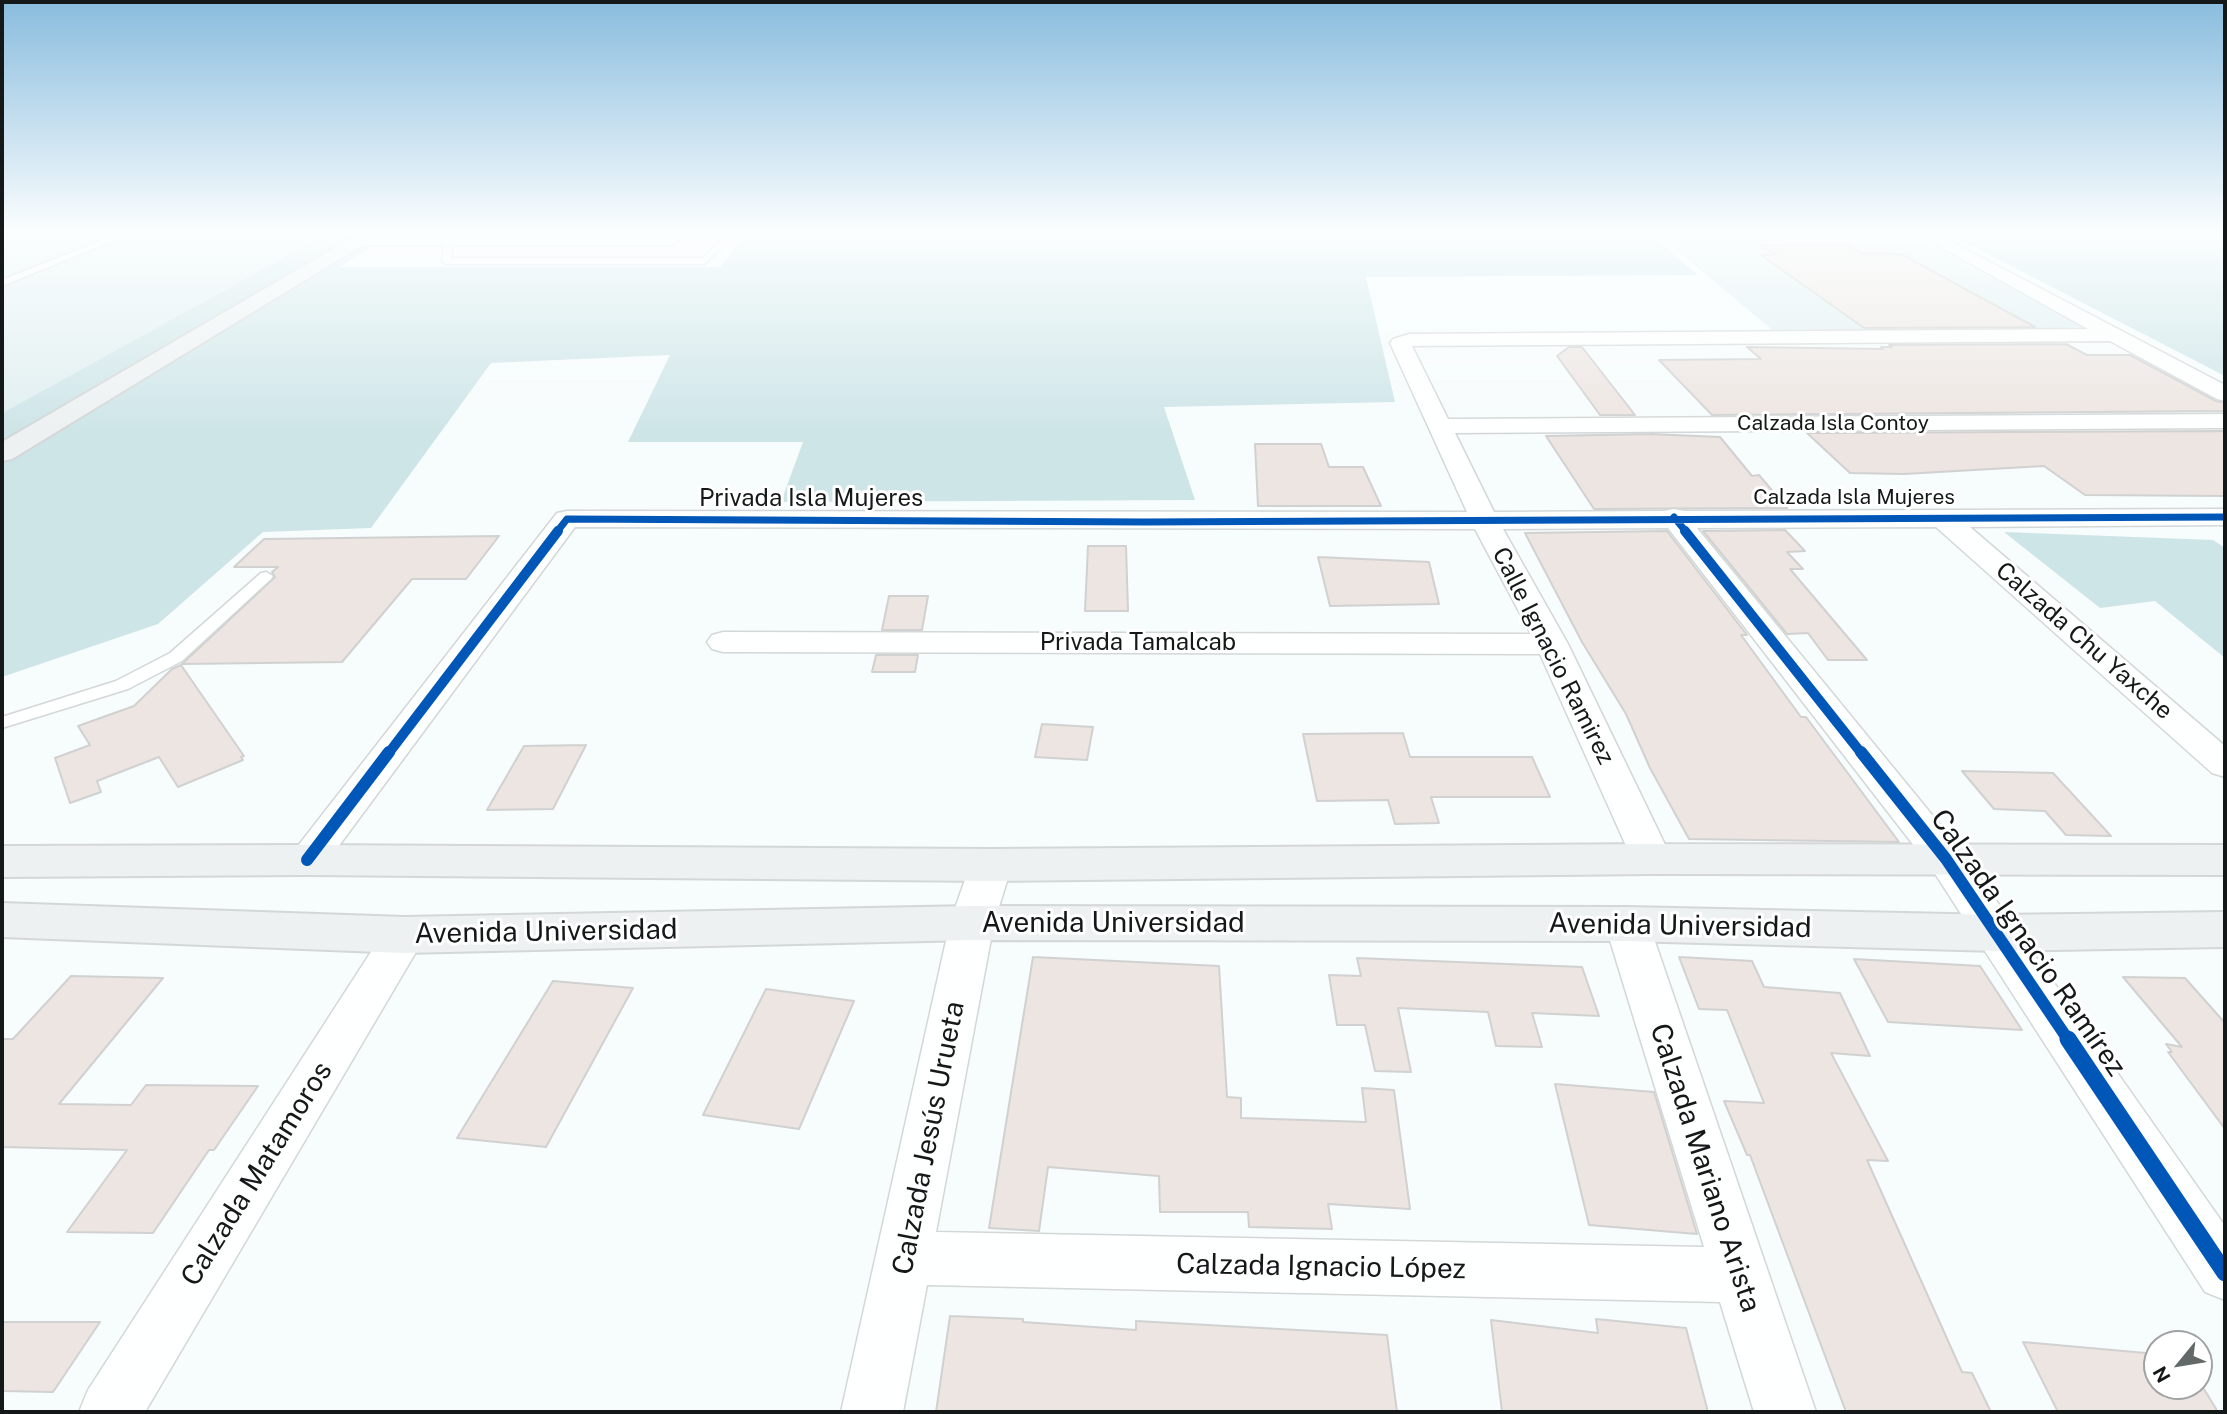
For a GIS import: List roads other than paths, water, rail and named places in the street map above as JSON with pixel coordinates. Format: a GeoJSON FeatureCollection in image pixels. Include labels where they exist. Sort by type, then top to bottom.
{"type":"FeatureCollection","features":[{"type":"Feature","properties":{"kind":"main road"},"geometry":{"type":"LineString","coordinates":[[61,393],[241,298]]}},
{"type":"Feature","properties":{"kind":"main road"},"geometry":{"type":"LineString","coordinates":[[2,453],[257,298]]}},
{"type":"Feature","properties":{"kind":"main road"},"geometry":{"type":"LineString","coordinates":[[2,862],[307,860],[990,865],[1652,859],[2225,860]]}},
{"type":"Feature","properties":{"kind":"main road","name":"Avenida Universidad"},"geometry":{"type":"LineString","coordinates":[[2,920],[404,935],[972,923],[1627,924],[1997,933],[2225,930]]}},
{"type":"Feature","properties":{"kind":"street"},"geometry":{"type":"LineString","coordinates":[[2045,298],[2225,394]]}},
{"type":"Feature","properties":{"kind":"street","name":"Calle Ignacio Ramirez"},"geometry":{"type":"LineString","coordinates":[[1652,859],[1552,644],[1483,519],[1400,343],[2115,335]]}},
{"type":"Feature","properties":{"kind":"street","name":"Calzada Isla Contoy"},"geometry":{"type":"LineString","coordinates":[[1440,426],[2225,421]]}},
{"type":"Feature","properties":{"kind":"street","name":"Calzada Ignacio Ramírez"},"geometry":{"type":"LineString","coordinates":[[1674,517],[1946,859],[2225,1273]]}},
{"type":"Feature","properties":{"kind":"street"},"geometry":{"type":"LineString","coordinates":[[2190,517],[2225,540]]}},
{"type":"Feature","properties":{"kind":"street","name":"Calzada Isla Mujeres"},"geometry":{"type":"LineString","coordinates":[[1483,519],[2225,517]]}},
{"type":"Feature","properties":{"kind":"street","name":"Calzada Chu Yaxche"},"geometry":{"type":"LineString","coordinates":[[1943,518],[2225,765]]}},
{"type":"Feature","properties":{"kind":"street","name":"Privada Isla Mujeres"},"geometry":{"type":"LineString","coordinates":[[307,860],[566,519],[1145,522],[1483,519]]}},
{"type":"Feature","properties":{"kind":"street","name":"Privada Tamalcab"},"geometry":{"type":"LineString","coordinates":[[723,642],[1552,644]]}},
{"type":"Feature","properties":{"kind":"street","name":"Calzada Jesús Urueta"},"geometry":{"type":"LineString","coordinates":[[872,1412],[972,923],[990,865]]}},
{"type":"Feature","properties":{"kind":"street","name":"Calzada Mariano Arista"},"geometry":{"type":"LineString","coordinates":[[1627,924],[1738,1275],[1785,1412]]}},
{"type":"Feature","properties":{"kind":"street","name":"Calzada Matamoros"},"geometry":{"type":"LineString","coordinates":[[110,1412],[404,935]]}},
{"type":"Feature","properties":{"kind":"street","name":"Calzada Ignacio López"},"geometry":{"type":"LineString","coordinates":[[905,1258],[1738,1275]]}},
{"type":"Feature","properties":{"kind":"lane"},"geometry":{"type":"LineString","coordinates":[[2,723],[121,685],[176,657],[267,576]]}}]}
